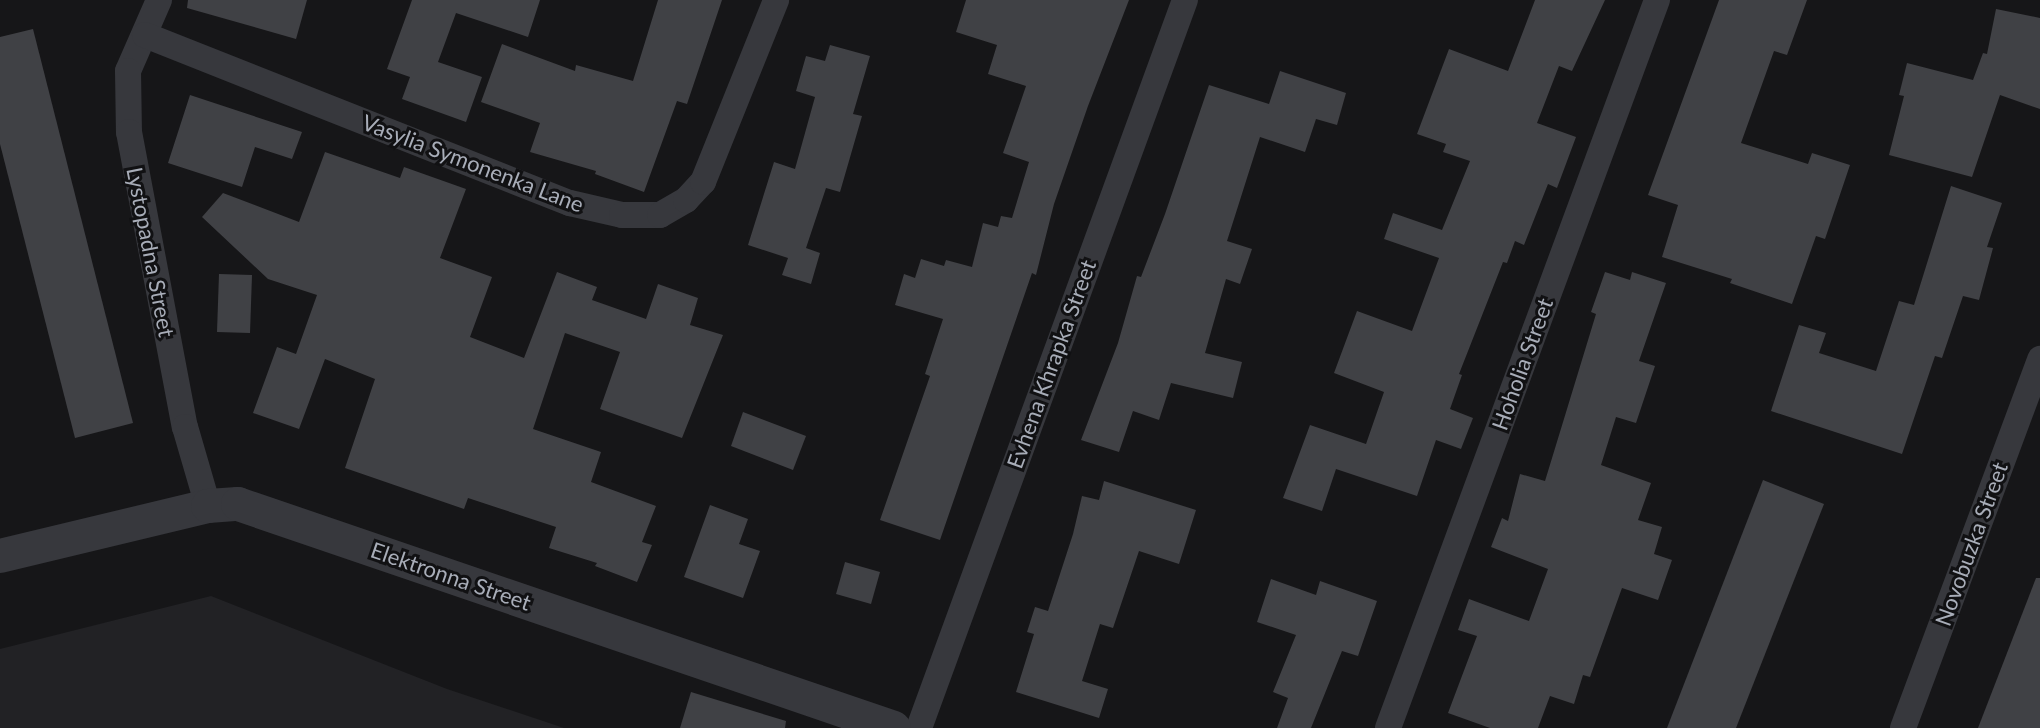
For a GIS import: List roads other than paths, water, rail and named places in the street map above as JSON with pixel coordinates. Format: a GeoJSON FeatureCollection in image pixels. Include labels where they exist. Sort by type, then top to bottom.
{"type":"FeatureCollection","features":[{"type":"Feature","properties":{"kind":"street","name":"Lystopadna Street"},"geometry":{"type":"LineString","coordinates":[[159,0],[128,71],[129,132],[185,427],[208,506]]}},
{"type":"Feature","properties":{"kind":"street","name":"Vasylia Symonenka Lane"},"geometry":{"type":"LineString","coordinates":[[145,35],[570,203],[622,215],[660,215],[686,200],[703,182],[776,0]]}},
{"type":"Feature","properties":{"kind":"street","name":"Evhena Khrapka Street"},"geometry":{"type":"LineString","coordinates":[[919,728],[1185,0]]}},
{"type":"Feature","properties":{"kind":"street","name":"Hoholia Street"},"geometry":{"type":"LineString","coordinates":[[1388,728],[1657,0]]}},
{"type":"Feature","properties":{"kind":"street","name":"Novobuzka Street"},"geometry":{"type":"LineString","coordinates":[[1903,728],[2040,359]]}},
{"type":"Feature","properties":{"kind":"street","name":"Elektronna Street"},"geometry":{"type":"LineString","coordinates":[[0,556],[208,506],[238,504],[894,728]]}}]}
